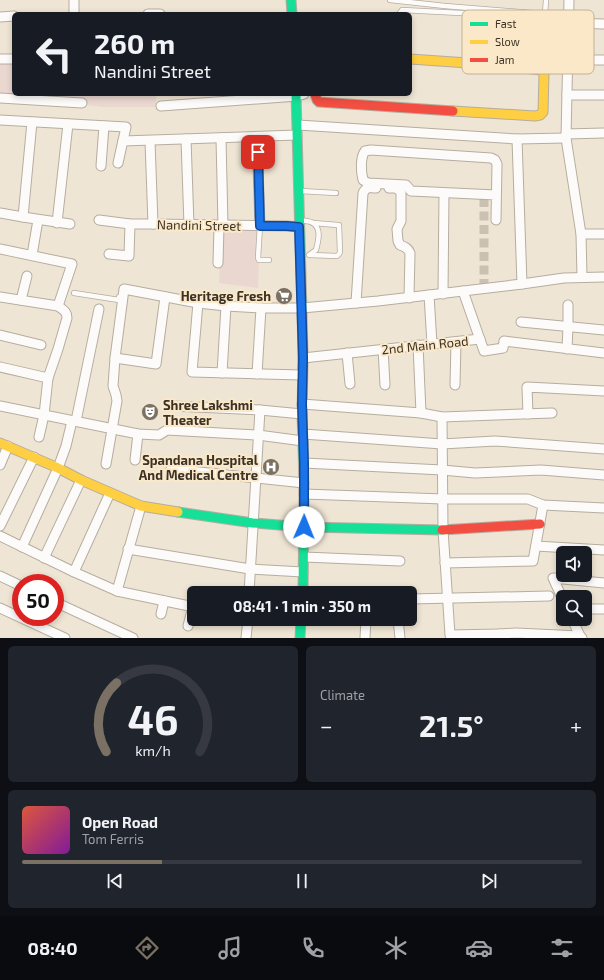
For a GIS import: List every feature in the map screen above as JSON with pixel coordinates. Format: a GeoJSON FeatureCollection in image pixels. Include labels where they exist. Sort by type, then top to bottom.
{"type":"FeatureCollection","features":[{"type":"Feature","properties":{"kind":"street"},"geometry":{"type":"LineString","coordinates":[[74,0],[74,12]]}},
{"type":"Feature","properties":{"kind":"street"},"geometry":{"type":"LineString","coordinates":[[291,0],[292,12]]}},
{"type":"Feature","properties":{"kind":"street"},"geometry":{"type":"LineString","coordinates":[[569,0],[569,10]]}},
{"type":"Feature","properties":{"kind":"street"},"geometry":{"type":"LineString","coordinates":[[0,16],[12,16]]}},
{"type":"Feature","properties":{"kind":"street"},"geometry":{"type":"LineString","coordinates":[[594,24],[604,24]]}},
{"type":"Feature","properties":{"kind":"street"},"geometry":{"type":"LineString","coordinates":[[412,58],[462,62]]}},
{"type":"Feature","properties":{"kind":"street"},"geometry":{"type":"LineString","coordinates":[[0,59],[12,59]]}},
{"type":"Feature","properties":{"kind":"street"},"geometry":{"type":"LineString","coordinates":[[316,96],[319,102],[535,116],[540,115],[543,112],[544,74]]}},
{"type":"Feature","properties":{"kind":"street"},"geometry":{"type":"LineString","coordinates":[[568,74],[566,136],[581,234],[582,277]]}},
{"type":"Feature","properties":{"kind":"street"},"geometry":{"type":"LineString","coordinates":[[567,95],[604,95]]}},
{"type":"Feature","properties":{"kind":"street"},"geometry":{"type":"LineString","coordinates":[[161,106],[224,98],[274,96]]}},
{"type":"Feature","properties":{"kind":"street"},"geometry":{"type":"LineString","coordinates":[[299,96],[297,135],[303,358],[302,414],[304,463],[304,586]]}},
{"type":"Feature","properties":{"kind":"street"},"geometry":{"type":"LineString","coordinates":[[0,98],[82,102]]}},
{"type":"Feature","properties":{"kind":"street"},"geometry":{"type":"LineString","coordinates":[[0,120],[126,127],[118,163]]}},
{"type":"Feature","properties":{"kind":"street"},"geometry":{"type":"LineString","coordinates":[[23,217],[32,122]]}},
{"type":"Feature","properties":{"kind":"street"},"geometry":{"type":"LineString","coordinates":[[57,223],[68,124]]}},
{"type":"Feature","properties":{"kind":"street"},"geometry":{"type":"LineString","coordinates":[[298,125],[517,139],[604,133]]}},
{"type":"Feature","properties":{"kind":"street"},"geometry":{"type":"LineString","coordinates":[[101,166],[104,126]]}},
{"type":"Feature","properties":{"kind":"street"},"geometry":{"type":"LineString","coordinates":[[123,141],[297,135]]}},
{"type":"Feature","properties":{"kind":"street"},"geometry":{"type":"LineString","coordinates":[[257,137],[260,226]]}},
{"type":"Feature","properties":{"kind":"street"},"geometry":{"type":"LineString","coordinates":[[218,263],[221,226],[221,138]]}},
{"type":"Feature","properties":{"kind":"street"},"geometry":{"type":"LineString","coordinates":[[186,139],[189,225]]}},
{"type":"Feature","properties":{"kind":"street"},"geometry":{"type":"LineString","coordinates":[[517,139],[522,284]]}},
{"type":"Feature","properties":{"kind":"street"},"geometry":{"type":"LineString","coordinates":[[150,141],[153,224]]}},
{"type":"Feature","properties":{"kind":"street"},"geometry":{"type":"LineString","coordinates":[[496,195],[411,191],[406,185],[368,183],[364,180],[362,174],[363,154],[365,151],[371,150],[491,158],[498,164],[496,220]]}},
{"type":"Feature","properties":{"kind":"street"},"geometry":{"type":"LineString","coordinates":[[356,303],[363,193],[367,188],[396,188],[400,192],[401,221],[397,230],[397,235],[400,246],[409,249],[410,254],[409,298]]}},
{"type":"Feature","properties":{"kind":"street"},"geometry":{"type":"LineString","coordinates":[[443,294],[444,193]]}},
{"type":"Feature","properties":{"kind":"street"},"geometry":{"type":"LineString","coordinates":[[0,213],[70,224]]}},
{"type":"Feature","properties":{"kind":"street"},"geometry":{"type":"LineString","coordinates":[[32,255],[38,220]]}},
{"type":"Feature","properties":{"kind":"street","name":"Nandini Street"},"geometry":{"type":"LineString","coordinates":[[100,220],[130,224],[221,226],[287,226],[299,223]]}},
{"type":"Feature","properties":{"kind":"street"},"geometry":{"type":"LineString","coordinates":[[109,254],[128,256],[130,224]]}},
{"type":"Feature","properties":{"kind":"street"},"geometry":{"type":"LineString","coordinates":[[581,234],[604,234]]}},
{"type":"Feature","properties":{"kind":"street"},"geometry":{"type":"LineString","coordinates":[[0,249],[72,264],[58,306]]}},
{"type":"Feature","properties":{"kind":"street"},"geometry":{"type":"LineString","coordinates":[[21,300],[27,276]]}},
{"type":"Feature","properties":{"kind":"street"},"geometry":{"type":"LineString","coordinates":[[106,464],[117,401],[113,386],[124,289],[198,303],[226,306],[302,308],[409,298],[564,278],[604,277]]}},
{"type":"Feature","properties":{"kind":"street"},"geometry":{"type":"LineString","coordinates":[[463,291],[480,339]]}},
{"type":"Feature","properties":{"kind":"street"},"geometry":{"type":"LineString","coordinates":[[429,295],[432,344]]}},
{"type":"Feature","properties":{"kind":"street"},"geometry":{"type":"LineString","coordinates":[[0,297],[58,306],[67,314],[58,349],[48,378],[44,415],[39,437]]}},
{"type":"Feature","properties":{"kind":"street"},"geometry":{"type":"LineString","coordinates":[[115,358],[156,364],[165,297]]}},
{"type":"Feature","properties":{"kind":"street"},"geometry":{"type":"LineString","coordinates":[[198,303],[192,372],[302,375]]}},
{"type":"Feature","properties":{"kind":"street"},"geometry":{"type":"LineString","coordinates":[[567,349],[568,305]]}},
{"type":"Feature","properties":{"kind":"street"},"geometry":{"type":"LineString","coordinates":[[222,373],[226,306]]}},
{"type":"Feature","properties":{"kind":"street"},"geometry":{"type":"LineString","coordinates":[[257,374],[261,308]]}},
{"type":"Feature","properties":{"kind":"street"},"geometry":{"type":"LineString","coordinates":[[22,547],[58,468],[66,446],[74,421],[99,309]]}},
{"type":"Feature","properties":{"kind":"street"},"geometry":{"type":"LineString","coordinates":[[521,322],[604,330]]}},
{"type":"Feature","properties":{"kind":"street"},"geometry":{"type":"LineString","coordinates":[[0,335],[41,345]]}},
{"type":"Feature","properties":{"kind":"street","name":"2nd Main Road"},"geometry":{"type":"LineString","coordinates":[[303,358],[480,339],[484,350],[503,348],[504,341],[604,353]]}},
{"type":"Feature","properties":{"kind":"street"},"geometry":{"type":"LineString","coordinates":[[455,385],[456,342]]}},
{"type":"Feature","properties":{"kind":"street"},"geometry":{"type":"LineString","coordinates":[[418,345],[421,413]]}},
{"type":"Feature","properties":{"kind":"street"},"geometry":{"type":"LineString","coordinates":[[383,349],[385,385]]}},
{"type":"Feature","properties":{"kind":"street"},"geometry":{"type":"LineString","coordinates":[[347,354],[350,384]]}},
{"type":"Feature","properties":{"kind":"street"},"geometry":{"type":"LineString","coordinates":[[0,367],[48,378]]}},
{"type":"Feature","properties":{"kind":"street"},"geometry":{"type":"LineString","coordinates":[[528,414],[527,387],[604,391]]}},
{"type":"Feature","properties":{"kind":"street"},"geometry":{"type":"LineString","coordinates":[[302,404],[421,413],[442,417],[552,413]]}},
{"type":"Feature","properties":{"kind":"street"},"geometry":{"type":"LineString","coordinates":[[0,406],[138,434],[159,435],[167,430],[442,444],[495,441],[604,449]]}},
{"type":"Feature","properties":{"kind":"street"},"geometry":{"type":"LineString","coordinates":[[172,406],[260,410],[302,414]]}},
{"type":"Feature","properties":{"kind":"street"},"geometry":{"type":"LineString","coordinates":[[249,586],[260,410]]}},
{"type":"Feature","properties":{"kind":"street"},"geometry":{"type":"LineString","coordinates":[[442,417],[443,530],[450,635],[500,636],[516,633],[581,637]]}},
{"type":"Feature","properties":{"kind":"street"},"geometry":{"type":"LineString","coordinates":[[134,460],[138,434]]}},
{"type":"Feature","properties":{"kind":"street"},"geometry":{"type":"LineString","coordinates":[[0,465],[4,444],[140,506],[253,523],[304,527],[443,530],[540,524]]}},
{"type":"Feature","properties":{"kind":"street"},"geometry":{"type":"LineString","coordinates":[[0,526],[34,457]]}},
{"type":"Feature","properties":{"kind":"street"},"geometry":{"type":"LineString","coordinates":[[304,463],[475,473],[541,470],[604,475]]}},
{"type":"Feature","properties":{"kind":"street"},"geometry":{"type":"LineString","coordinates":[[172,469],[304,483]]}},
{"type":"Feature","properties":{"kind":"street"},"geometry":{"type":"LineString","coordinates":[[44,558],[82,480]]}},
{"type":"Feature","properties":{"kind":"street"},"geometry":{"type":"LineString","coordinates":[[74,572],[110,493]]}},
{"type":"Feature","properties":{"kind":"street"},"geometry":{"type":"LineString","coordinates":[[304,494],[443,499],[528,499],[543,505],[604,508]]}},
{"type":"Feature","properties":{"kind":"street"},"geometry":{"type":"LineString","coordinates":[[445,564],[533,561],[543,505]]}},
{"type":"Feature","properties":{"kind":"street"},"geometry":{"type":"LineString","coordinates":[[117,591],[140,506]]}},
{"type":"Feature","properties":{"kind":"street"},"geometry":{"type":"LineString","coordinates":[[0,536],[117,591],[187,606]]}},
{"type":"Feature","properties":{"kind":"street"},"geometry":{"type":"LineString","coordinates":[[536,546],[604,550]]}},
{"type":"Feature","properties":{"kind":"street"},"geometry":{"type":"LineString","coordinates":[[128,549],[250,569],[304,572]]}},
{"type":"Feature","properties":{"kind":"street"},"geometry":{"type":"LineString","coordinates":[[304,557],[400,561]]}},
{"type":"Feature","properties":{"kind":"street"},"geometry":{"type":"LineString","coordinates":[[0,576],[12,582]]}},
{"type":"Feature","properties":{"kind":"street"},"geometry":{"type":"LineString","coordinates":[[558,590],[553,578],[604,583]]}},
{"type":"Feature","properties":{"kind":"street"},"geometry":{"type":"LineString","coordinates":[[417,599],[548,596]]}},
{"type":"Feature","properties":{"kind":"street"},"geometry":{"type":"LineString","coordinates":[[161,614],[164,601]]}},
{"type":"Feature","properties":{"kind":"street"},"geometry":{"type":"LineString","coordinates":[[64,607],[113,634],[132,638]]}},
{"type":"Feature","properties":{"kind":"street"},"geometry":{"type":"LineString","coordinates":[[0,608],[65,638]]}},
{"type":"Feature","properties":{"kind":"street"},"geometry":{"type":"LineString","coordinates":[[592,609],[604,609]]}},
{"type":"Feature","properties":{"kind":"street"},"geometry":{"type":"LineString","coordinates":[[246,638],[247,626]]}},
{"type":"Feature","properties":{"kind":"street"},"geometry":{"type":"LineString","coordinates":[[300,638],[301,626]]}},
{"type":"Feature","properties":{"kind":"street"},"geometry":{"type":"LineString","coordinates":[[365,638],[366,626]]}},
{"type":"Feature","properties":{"kind":"street"},"geometry":{"type":"LineString","coordinates":[[399,626],[400,638]]}},
{"type":"Feature","properties":{"kind":"street"},"geometry":{"type":"LineString","coordinates":[[576,626],[581,637]]}},
{"type":"Feature","properties":{"kind":"lane"},"geometry":{"type":"LineString","coordinates":[[390,0],[495,10]]}},
{"type":"Feature","properties":{"kind":"lane"},"geometry":{"type":"LineString","coordinates":[[545,10],[546,0]]}},
{"type":"Feature","properties":{"kind":"lane"},"geometry":{"type":"LineString","coordinates":[[400,12],[402,10],[462,13]]}},
{"type":"Feature","properties":{"kind":"lane"},"geometry":{"type":"LineString","coordinates":[[298,191],[336,193]]}},
{"type":"Feature","properties":{"kind":"lane"},"geometry":{"type":"LineString","coordinates":[[299,223],[338,225],[340,252],[337,256],[310,255],[300,258]]}},
{"type":"Feature","properties":{"kind":"lane"},"geometry":{"type":"LineString","coordinates":[[310,255],[316,250],[319,233],[313,223]]}},
{"type":"Feature","properties":{"kind":"lane"},"geometry":{"type":"LineString","coordinates":[[260,226],[258,258],[260,260],[269,260]]}},
{"type":"Feature","properties":{"kind":"lane"},"geometry":{"type":"LineString","coordinates":[[74,293],[119,300],[119,297],[122,298]]}},
{"type":"Feature","properties":{"kind":"shaded area"},"geometry":{"type":"Polygon","coordinates":[[[12,63],[12,96],[156,96],[156,107],[104,107],[0,96],[0,64],[12,63]]]}},
{"type":"Feature","properties":{"kind":"shaded area"},"geometry":{"type":"Polygon","coordinates":[[[221,229],[260,230],[258,288],[219,283],[221,229]]]}},
{"type":"Feature","properties":{"kind":"tunnel"},"geometry":{"type":"LineString","coordinates":[[484,195],[484,288]]}},
{"type":"Feature","properties":{"kind":"traffic: fast"},"geometry":{"type":"LineString","coordinates":[[291,0],[292,12]]}},
{"type":"Feature","properties":{"kind":"traffic: fast"},"geometry":{"type":"LineString","coordinates":[[296,96],[302,312]]}},
{"type":"Feature","properties":{"kind":"traffic: fast"},"geometry":{"type":"LineString","coordinates":[[303,444],[303,586]]}},
{"type":"Feature","properties":{"kind":"traffic: fast"},"geometry":{"type":"LineString","coordinates":[[178,512],[253,523],[304,527],[442,530]]}},
{"type":"Feature","properties":{"kind":"traffic: fast"},"geometry":{"type":"LineString","coordinates":[[300,638],[301,626]]}},
{"type":"Feature","properties":{"kind":"traffic: slow"},"geometry":{"type":"LineString","coordinates":[[412,59],[462,63]]}},
{"type":"Feature","properties":{"kind":"traffic: slow"},"geometry":{"type":"LineString","coordinates":[[453,111],[535,116],[540,115],[543,112],[544,74]]}},
{"type":"Feature","properties":{"kind":"traffic: slow"},"geometry":{"type":"LineString","coordinates":[[0,443],[141,506],[178,512]]}},
{"type":"Feature","properties":{"kind":"traffic: jam"},"geometry":{"type":"LineString","coordinates":[[316,96],[319,102],[453,111]]}},
{"type":"Feature","properties":{"kind":"traffic: jam"},"geometry":{"type":"LineString","coordinates":[[302,312],[303,444]]}},
{"type":"Feature","properties":{"kind":"traffic: jam"},"geometry":{"type":"LineString","coordinates":[[442,530],[540,524]]}},
{"type":"Feature","properties":{"kind":"place","name":"Heritage Fresh"},"geometry":{"type":"Point","coordinates":[284,296]}},
{"type":"Feature","properties":{"kind":"place","name":"Shree Lakshmi Theater"},"geometry":{"type":"Point","coordinates":[150,412]}},
{"type":"Feature","properties":{"kind":"place","name":"Spandana Hospital And Medical Centre"},"geometry":{"type":"Point","coordinates":[271,467]}},
{"type":"Feature","properties":{"kind":"route"},"geometry":{"type":"LineString","coordinates":[[258,152],[260,226],[299,227],[303,358],[302,404],[304,527]]}}]}
